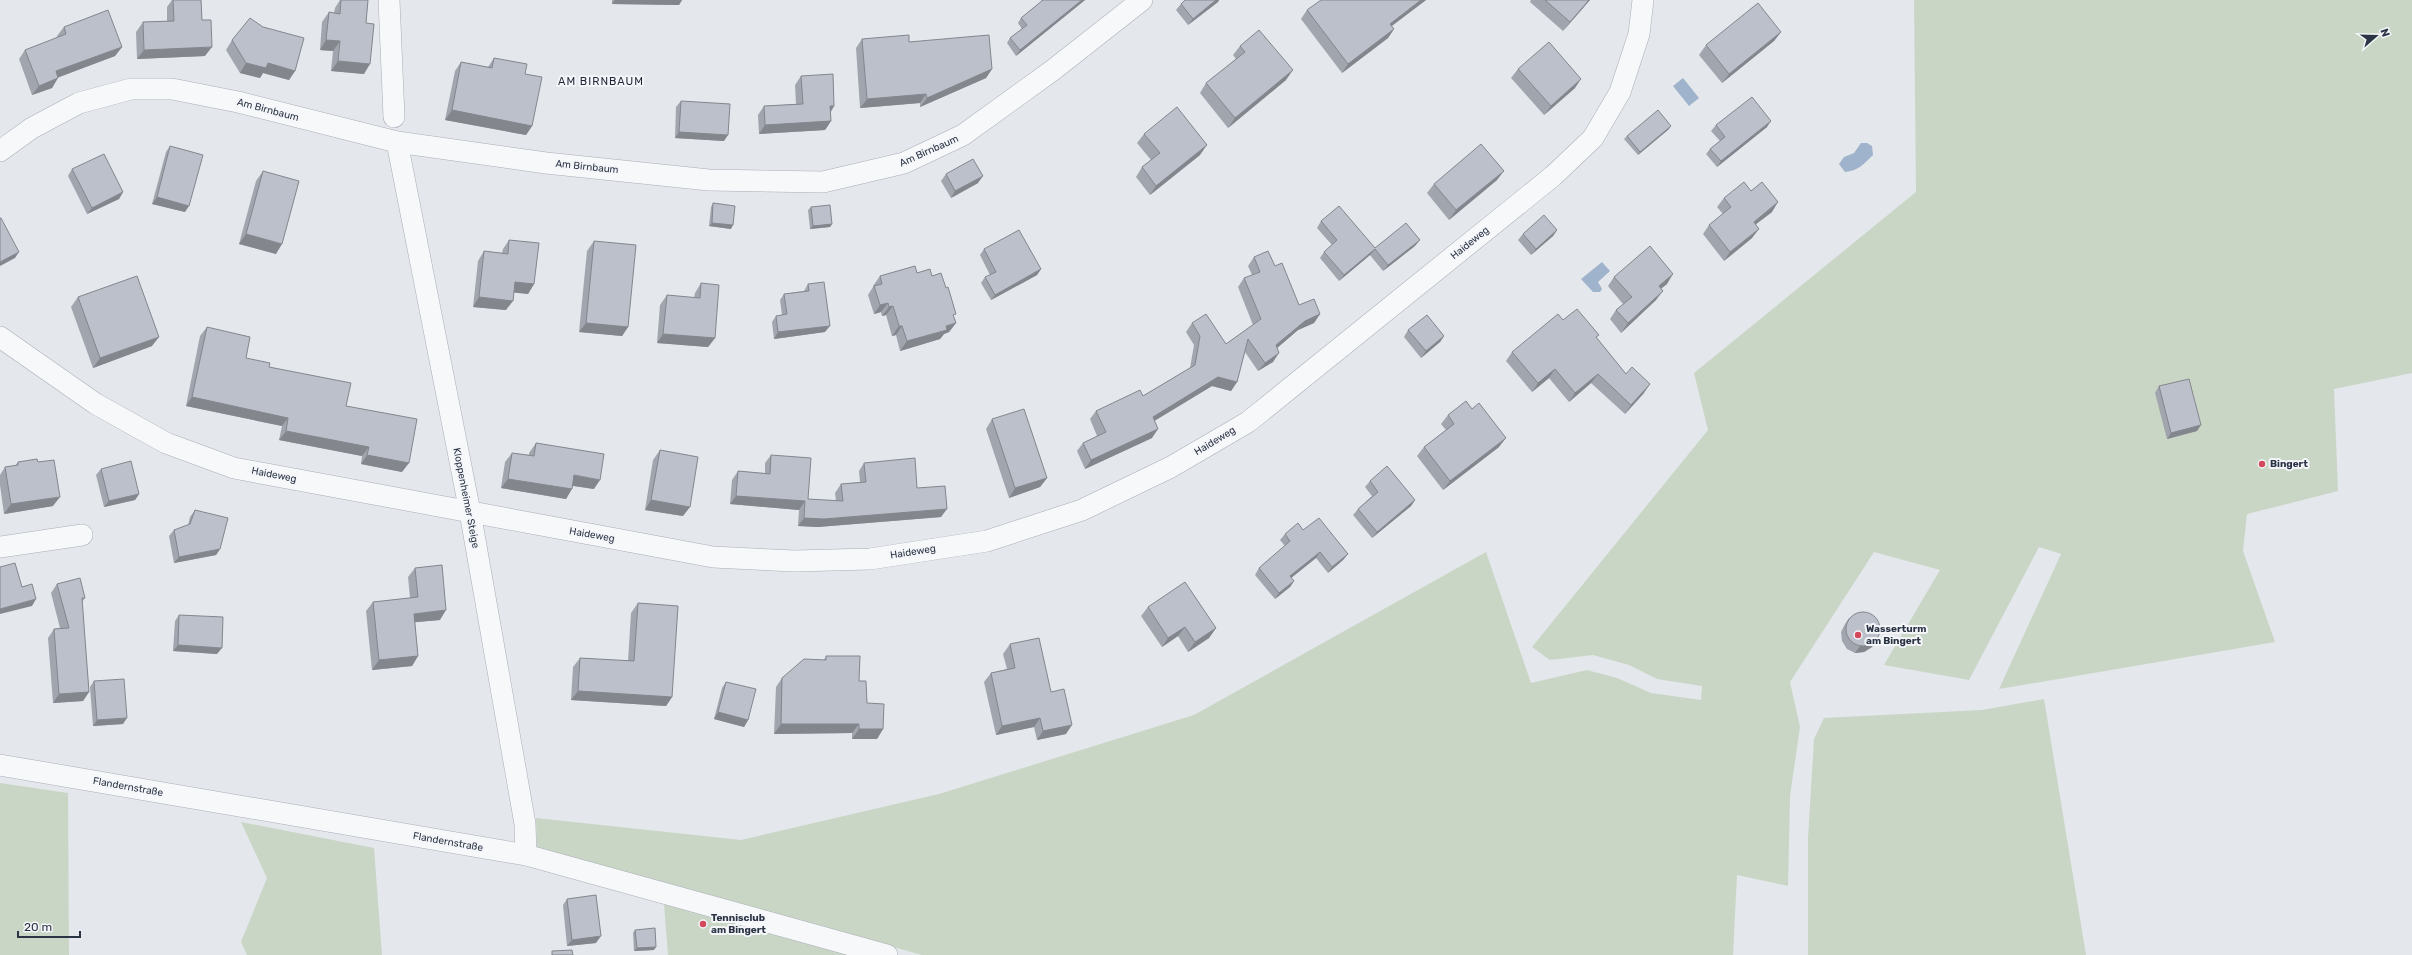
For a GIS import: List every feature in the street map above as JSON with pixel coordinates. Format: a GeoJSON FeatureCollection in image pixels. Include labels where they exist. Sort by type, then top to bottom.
{"type":"FeatureCollection","features":[{"type":"Feature","properties":{"kind":"street"},"geometry":{"type":"LineString","coordinates":[[389,0],[394,117]]}},
{"type":"Feature","properties":{"kind":"street","name":"Am Birnbaum"},"geometry":{"type":"LineString","coordinates":[[0,150],[32,128],[79,103],[131,89],[172,89],[238,102],[398,142],[546,163],[708,180],[823,182],[904,163],[963,135],[1053,70],[1142,0]]}},
{"type":"Feature","properties":{"kind":"street","name":"Haideweg"},"geometry":{"type":"LineString","coordinates":[[0,337],[96,404],[166,443],[234,468],[713,557],[794,561],[870,559],[987,541],[1082,510],[1171,467],[1248,422],[1553,176],[1593,138],[1620,92],[1639,34],[1643,0]]}},
{"type":"Feature","properties":{"kind":"street","name":"Kloppenheimer Steige"},"geometry":{"type":"LineString","coordinates":[[398,142],[470,512],[525,824],[526,855]]}},
{"type":"Feature","properties":{"kind":"street"},"geometry":{"type":"LineString","coordinates":[[0,547],[82,535]]}},
{"type":"Feature","properties":{"kind":"street","name":"Flandernstraße"},"geometry":{"type":"LineString","coordinates":[[0,765],[526,855],[887,955]]}},
{"type":"Feature","properties":{"kind":"green space"},"geometry":{"type":"Polygon","coordinates":[[[1914,0],[2412,0],[2412,373],[2334,389],[2338,491],[2247,514],[2243,551],[2275,642],[1999,689],[2061,554],[2039,547],[1969,680],[1884,665],[1940,570],[1874,552],[1790,682],[1800,727],[1790,796],[1788,886],[1737,875],[1733,955],[922,955],[537,848],[536,818],[741,840],[939,794],[1194,715],[1486,552],[1531,683],[1587,670],[1617,678],[1651,693],[1701,700],[1702,686],[1657,679],[1629,665],[1593,655],[1550,660],[1532,647],[1708,430],[1694,373],[1916,192],[1914,0]]]}},
{"type":"Feature","properties":{"kind":"green space"},"geometry":{"type":"Polygon","coordinates":[[[2044,699],[2086,955],[1808,955],[1808,838],[1814,739],[1824,718],[1982,710],[2044,699]]]}},
{"type":"Feature","properties":{"kind":"green space"},"geometry":{"type":"Polygon","coordinates":[[[0,783],[68,793],[69,955],[0,955],[0,783]]]}},
{"type":"Feature","properties":{"kind":"green space"},"geometry":{"type":"Polygon","coordinates":[[[241,822],[374,848],[382,955],[247,955],[241,942],[267,878],[241,822]]]}},
{"type":"Feature","properties":{"kind":"green space","name":"Tennisclub am Bingert"},"geometry":{"type":"Polygon","coordinates":[[[664,904],[848,955],[668,955],[664,904]]]}},
{"type":"Feature","properties":{"kind":"water"},"geometry":{"type":"Polygon","coordinates":[[[1683,78],[1699,98],[1689,106],[1673,86],[1683,78]]]}},
{"type":"Feature","properties":{"kind":"water"},"geometry":{"type":"Polygon","coordinates":[[[1861,143],[1867,143],[1872,146],[1873,155],[1857,169],[1845,172],[1839,164],[1844,157],[1854,153],[1861,143]]]}},
{"type":"Feature","properties":{"kind":"water"},"geometry":{"type":"Polygon","coordinates":[[[1602,262],[1610,271],[1598,282],[1602,289],[1600,292],[1593,292],[1581,279],[1602,262]]]}},
{"type":"Feature","properties":{"kind":"building"},"geometry":{"type":"Polygon","coordinates":[[[173,0],[201,0],[202,20],[211,20],[212,47],[144,50],[143,22],[174,21],[173,0]]]}},
{"type":"Feature","properties":{"kind":"building"},"geometry":{"type":"Polygon","coordinates":[[[341,0],[368,0],[366,23],[374,24],[370,64],[338,61],[340,41],[326,40],[329,12],[340,14],[341,0]]]}},
{"type":"Feature","properties":{"kind":"building"},"geometry":{"type":"Polygon","coordinates":[[[1043,0],[1082,0],[1020,50],[1010,38],[1027,25],[1021,18],[1043,0]]]}},
{"type":"Feature","properties":{"kind":"building"},"geometry":{"type":"Polygon","coordinates":[[[1185,0],[1216,0],[1193,19],[1181,4],[1185,0]]]}},
{"type":"Feature","properties":{"kind":"building"},"geometry":{"type":"Polygon","coordinates":[[[1321,0],[1421,0],[1390,24],[1394,29],[1348,64],[1307,10],[1321,0]]]}},
{"type":"Feature","properties":{"kind":"building"},"geometry":{"type":"Polygon","coordinates":[[[1545,0],[1589,0],[1570,22],[1545,0]]]}},
{"type":"Feature","properties":{"kind":"building"},"geometry":{"type":"Polygon","coordinates":[[[1758,3],[1781,32],[1729,74],[1706,45],[1758,3]]]}},
{"type":"Feature","properties":{"kind":"building"},"geometry":{"type":"Polygon","coordinates":[[[108,10],[122,47],[56,71],[58,78],[39,86],[25,50],[66,34],[64,27],[108,10]]]}},
{"type":"Feature","properties":{"kind":"building"},"geometry":{"type":"Polygon","coordinates":[[[250,18],[263,27],[304,38],[295,71],[268,63],[266,68],[246,63],[232,40],[250,18]]]}},
{"type":"Feature","properties":{"kind":"building"},"geometry":{"type":"Polygon","coordinates":[[[1259,30],[1293,70],[1235,118],[1206,83],[1245,52],[1240,46],[1259,30]]]}},
{"type":"Feature","properties":{"kind":"building"},"geometry":{"type":"Polygon","coordinates":[[[909,35],[909,42],[989,35],[992,69],[927,98],[926,94],[867,99],[862,39],[909,35]]]}},
{"type":"Feature","properties":{"kind":"building"},"geometry":{"type":"Polygon","coordinates":[[[1549,42],[1581,79],[1551,106],[1518,69],[1549,42]]]}},
{"type":"Feature","properties":{"kind":"building"},"geometry":{"type":"Polygon","coordinates":[[[494,58],[527,64],[525,74],[542,77],[532,126],[452,110],[461,62],[492,68],[494,58]]]}},
{"type":"Feature","properties":{"kind":"building"},"geometry":{"type":"Polygon","coordinates":[[[833,74],[834,106],[830,106],[831,121],[765,125],[764,106],[803,104],[801,76],[833,74]]]}},
{"type":"Feature","properties":{"kind":"building"},"geometry":{"type":"Polygon","coordinates":[[[1752,97],[1771,121],[1721,161],[1710,149],[1725,137],[1716,125],[1752,97]]]}},
{"type":"Feature","properties":{"kind":"building"},"geometry":{"type":"Polygon","coordinates":[[[681,101],[730,104],[728,135],[679,132],[681,101]]]}},
{"type":"Feature","properties":{"kind":"building"},"geometry":{"type":"Polygon","coordinates":[[[1177,107],[1207,145],[1156,186],[1142,167],[1160,153],[1144,134],[1177,107]]]}},
{"type":"Feature","properties":{"kind":"building"},"geometry":{"type":"Polygon","coordinates":[[[1658,110],[1671,126],[1640,152],[1627,136],[1658,110]]]}},
{"type":"Feature","properties":{"kind":"building"},"geometry":{"type":"Polygon","coordinates":[[[1481,144],[1504,171],[1456,210],[1434,184],[1481,144]]]}},
{"type":"Feature","properties":{"kind":"building"},"geometry":{"type":"Polygon","coordinates":[[[170,146],[203,155],[189,206],[157,197],[170,146]]]}},
{"type":"Feature","properties":{"kind":"building"},"geometry":{"type":"Polygon","coordinates":[[[104,154],[123,192],[92,208],[72,169],[104,154]]]}},
{"type":"Feature","properties":{"kind":"building"},"geometry":{"type":"Polygon","coordinates":[[[973,159],[983,176],[955,191],[946,174],[973,159]]]}},
{"type":"Feature","properties":{"kind":"building"},"geometry":{"type":"Polygon","coordinates":[[[263,171],[299,181],[282,244],[246,234],[263,171]]]}},
{"type":"Feature","properties":{"kind":"building"},"geometry":{"type":"Polygon","coordinates":[[[1744,182],[1751,191],[1762,182],[1778,202],[1754,222],[1759,229],[1730,252],[1709,225],[1731,207],[1724,198],[1744,182]]]}},
{"type":"Feature","properties":{"kind":"building"},"geometry":{"type":"Polygon","coordinates":[[[713,203],[735,206],[733,225],[712,223],[713,203]]]}},
{"type":"Feature","properties":{"kind":"building"},"geometry":{"type":"Polygon","coordinates":[[[830,205],[832,224],[813,226],[811,207],[830,205]]]}},
{"type":"Feature","properties":{"kind":"building"},"geometry":{"type":"Polygon","coordinates":[[[1339,206],[1375,248],[1406,223],[1420,240],[1388,265],[1375,249],[1344,275],[1324,252],[1337,240],[1321,221],[1339,206]]]}},
{"type":"Feature","properties":{"kind":"building"},"geometry":{"type":"Polygon","coordinates":[[[1544,215],[1557,230],[1536,249],[1523,234],[1544,215]]]}},
{"type":"Feature","properties":{"kind":"building"},"geometry":{"type":"Polygon","coordinates":[[[0,218],[19,252],[0,262],[0,218]]]}},
{"type":"Feature","properties":{"kind":"building"},"geometry":{"type":"Polygon","coordinates":[[[1019,230],[1041,269],[995,295],[985,277],[996,272],[984,249],[1019,230]]]}},
{"type":"Feature","properties":{"kind":"building"},"geometry":{"type":"Polygon","coordinates":[[[509,240],[539,243],[534,284],[515,282],[513,301],[479,297],[484,251],[508,254],[509,240]]]}},
{"type":"Feature","properties":{"kind":"building"},"geometry":{"type":"Polygon","coordinates":[[[594,241],[636,245],[628,327],[586,323],[594,241]]]}},
{"type":"Feature","properties":{"kind":"building"},"geometry":{"type":"Polygon","coordinates":[[[1650,246],[1673,274],[1659,286],[1663,291],[1628,323],[1616,310],[1632,297],[1614,277],[1650,246]]]}},
{"type":"Feature","properties":{"kind":"building"},"geometry":{"type":"Polygon","coordinates":[[[1268,251],[1275,266],[1282,263],[1299,305],[1314,299],[1320,314],[1305,321],[1276,345],[1279,353],[1265,363],[1248,339],[1237,382],[1218,377],[1153,417],[1158,429],[1091,460],[1083,443],[1106,432],[1096,411],[1140,390],[1143,396],[1195,365],[1200,336],[1192,323],[1206,314],[1226,344],[1261,319],[1244,278],[1260,272],[1254,257],[1268,251]]]}},
{"type":"Feature","properties":{"kind":"building"},"geometry":{"type":"Polygon","coordinates":[[[915,266],[917,273],[930,269],[932,276],[941,273],[946,288],[948,287],[956,314],[953,315],[956,323],[946,326],[947,330],[907,341],[902,326],[899,326],[893,306],[889,307],[888,303],[880,305],[874,286],[882,284],[880,276],[915,266]]]}},
{"type":"Feature","properties":{"kind":"building"},"geometry":{"type":"Polygon","coordinates":[[[137,276],[159,337],[100,358],[78,297],[137,276]]]}},
{"type":"Feature","properties":{"kind":"building"},"geometry":{"type":"Polygon","coordinates":[[[824,282],[830,326],[778,332],[776,316],[787,314],[784,294],[809,291],[808,284],[824,282]]]}},
{"type":"Feature","properties":{"kind":"building"},"geometry":{"type":"Polygon","coordinates":[[[701,283],[719,285],[715,338],[663,334],[667,295],[700,298],[701,283]]]}},
{"type":"Feature","properties":{"kind":"building"},"geometry":{"type":"Polygon","coordinates":[[[1577,309],[1599,335],[1596,337],[1626,374],[1632,367],[1650,384],[1631,405],[1598,374],[1575,393],[1555,369],[1538,383],[1512,352],[1558,314],[1563,320],[1577,309]]]}},
{"type":"Feature","properties":{"kind":"building"},"geometry":{"type":"Polygon","coordinates":[[[1427,315],[1444,336],[1426,351],[1408,330],[1427,315]]]}},
{"type":"Feature","properties":{"kind":"building"},"geometry":{"type":"Polygon","coordinates":[[[207,327],[250,337],[246,358],[270,363],[269,367],[351,383],[346,406],[417,419],[409,463],[367,455],[369,447],[286,431],[288,418],[192,397],[207,327]]]}},
{"type":"Feature","properties":{"kind":"building"},"geometry":{"type":"Polygon","coordinates":[[[2189,379],[2201,425],[2171,433],[2159,386],[2189,379]]]}},
{"type":"Feature","properties":{"kind":"building"},"geometry":{"type":"Polygon","coordinates":[[[1466,401],[1472,409],[1479,403],[1506,438],[1450,481],[1424,447],[1454,424],[1448,415],[1466,401]]]}},
{"type":"Feature","properties":{"kind":"building"},"geometry":{"type":"Polygon","coordinates":[[[1024,409],[1047,478],[1015,488],[992,419],[1024,409]]]}},
{"type":"Feature","properties":{"kind":"building"},"geometry":{"type":"Polygon","coordinates":[[[536,443],[604,454],[600,480],[574,475],[572,489],[508,479],[512,453],[534,456],[536,443]]]}},
{"type":"Feature","properties":{"kind":"building"},"geometry":{"type":"Polygon","coordinates":[[[660,450],[698,457],[690,507],[651,500],[660,450]]]}},
{"type":"Feature","properties":{"kind":"building"},"geometry":{"type":"Polygon","coordinates":[[[771,455],[811,458],[808,499],[843,501],[841,484],[866,482],[864,463],[915,458],[917,488],[945,486],[947,509],[824,519],[804,518],[805,501],[736,496],[738,471],[770,474],[771,455]]]}},
{"type":"Feature","properties":{"kind":"building"},"geometry":{"type":"Polygon","coordinates":[[[37,459],[38,462],[54,460],[60,497],[11,504],[5,467],[18,465],[18,462],[37,459]]]}},
{"type":"Feature","properties":{"kind":"building"},"geometry":{"type":"Polygon","coordinates":[[[131,461],[139,494],[109,501],[101,469],[131,461]]]}},
{"type":"Feature","properties":{"kind":"building"},"geometry":{"type":"Polygon","coordinates":[[[1387,466],[1415,500],[1377,532],[1358,509],[1378,492],[1370,481],[1387,466]]]}},
{"type":"Feature","properties":{"kind":"building"},"geometry":{"type":"Polygon","coordinates":[[[195,510],[228,518],[220,549],[179,557],[174,530],[190,524],[195,510]]]}},
{"type":"Feature","properties":{"kind":"building"},"geometry":{"type":"Polygon","coordinates":[[[1319,518],[1348,554],[1332,567],[1320,552],[1290,576],[1294,581],[1279,593],[1259,568],[1290,541],[1285,534],[1298,523],[1303,530],[1319,518]]]}},
{"type":"Feature","properties":{"kind":"building"},"geometry":{"type":"Polygon","coordinates":[[[15,563],[22,587],[32,584],[36,599],[0,609],[0,567],[15,563]]]}},
{"type":"Feature","properties":{"kind":"building"},"geometry":{"type":"Polygon","coordinates":[[[442,565],[446,610],[414,614],[418,656],[379,660],[373,602],[418,597],[415,568],[442,565]]]}},
{"type":"Feature","properties":{"kind":"building"},"geometry":{"type":"Polygon","coordinates":[[[80,578],[85,598],[82,598],[89,692],[59,694],[54,629],[69,628],[57,584],[80,578]]]}},
{"type":"Feature","properties":{"kind":"building"},"geometry":{"type":"Polygon","coordinates":[[[1185,582],[1216,628],[1195,642],[1185,627],[1168,638],[1148,607],[1185,582]]]}},
{"type":"Feature","properties":{"kind":"building"},"geometry":{"type":"Polygon","coordinates":[[[638,603],[678,606],[672,697],[578,691],[580,658],[634,661],[638,603]]]}},
{"type":"Feature","properties":{"kind":"building","name":"Wasserturm am Bingert"},"geometry":{"type":"Polygon","coordinates":[[[1860,612],[1866,612],[1870,613],[1877,619],[1880,629],[1879,636],[1873,643],[1866,646],[1860,646],[1856,645],[1849,639],[1846,632],[1846,626],[1847,622],[1853,615],[1860,612]]]}},
{"type":"Feature","properties":{"kind":"building"},"geometry":{"type":"Polygon","coordinates":[[[179,615],[223,617],[222,648],[178,645],[179,615]]]}},
{"type":"Feature","properties":{"kind":"building"},"geometry":{"type":"Polygon","coordinates":[[[1039,638],[1051,692],[1064,689],[1072,725],[1043,731],[1040,718],[1002,726],[991,673],[1015,668],[1010,644],[1039,638]]]}},
{"type":"Feature","properties":{"kind":"building"},"geometry":{"type":"Polygon","coordinates":[[[826,656],[860,656],[859,681],[866,681],[867,703],[884,704],[883,729],[859,729],[859,724],[781,724],[782,678],[804,659],[826,660],[826,656]]]}},
{"type":"Feature","properties":{"kind":"building"},"geometry":{"type":"Polygon","coordinates":[[[124,679],[127,718],[97,720],[94,681],[124,679]]]}},
{"type":"Feature","properties":{"kind":"building"},"geometry":{"type":"Polygon","coordinates":[[[726,682],[756,689],[748,720],[718,712],[726,682]]]}},
{"type":"Feature","properties":{"kind":"building"},"geometry":{"type":"Polygon","coordinates":[[[596,895],[601,936],[572,940],[567,899],[596,895]]]}},
{"type":"Feature","properties":{"kind":"building"},"geometry":{"type":"Polygon","coordinates":[[[655,928],[656,947],[637,948],[635,930],[655,928]]]}},
{"type":"Feature","properties":{"kind":"building"},"geometry":{"type":"Polygon","coordinates":[[[572,950],[573,955],[552,955],[552,951],[572,950]]]}},
{"type":"Feature","properties":{"kind":"place","name":"Bingert"},"geometry":{"type":"Point","coordinates":[2262,464]}},
{"type":"Feature","properties":{"kind":"place","name":"Wasserturm am Bingert"},"geometry":{"type":"Point","coordinates":[1858,635]}},
{"type":"Feature","properties":{"kind":"place","name":"Tennisclub am Bingert"},"geometry":{"type":"Point","coordinates":[703,924]}},
{"type":"Feature","properties":{"kind":"district","name":"AM BIRNBAUM"},"geometry":{"type":"Point","coordinates":[601,81]}}]}
